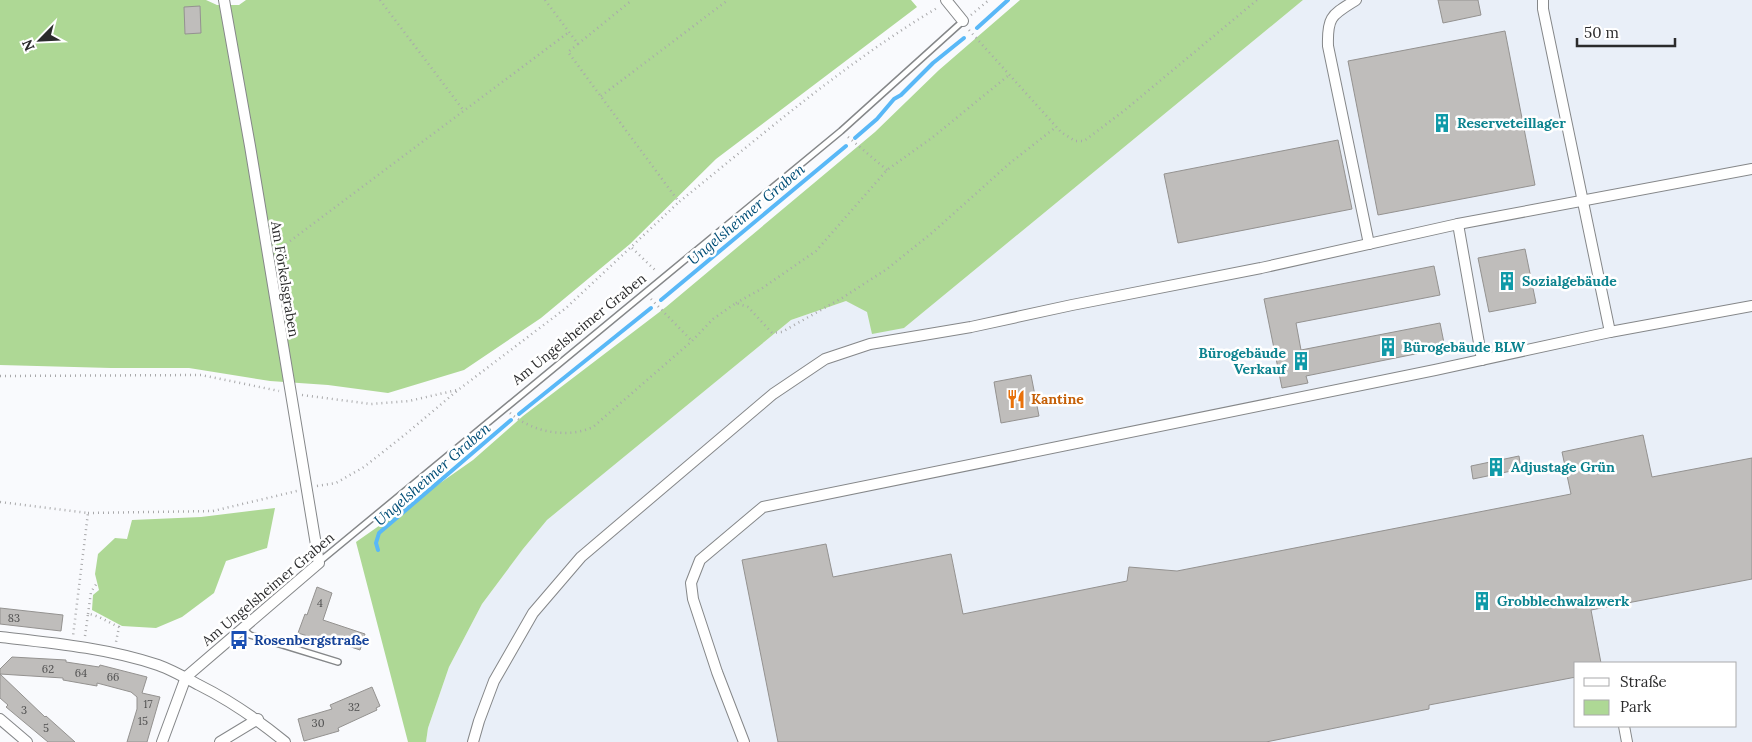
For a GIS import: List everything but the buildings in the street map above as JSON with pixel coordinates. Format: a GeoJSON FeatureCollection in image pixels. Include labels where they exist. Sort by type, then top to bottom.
{"type":"FeatureCollection","features":[{"type":"Feature","properties":{"kind":"street","name":"Am Förkelsgraben"},"geometry":{"type":"LineString","coordinates":[[225,0],[318,563]]}},
{"type":"Feature","properties":{"kind":"street"},"geometry":{"type":"LineString","coordinates":[[1356,0],[1333,14],[1327,30],[1328,46],[1369,244]]}},
{"type":"Feature","properties":{"kind":"street"},"geometry":{"type":"LineString","coordinates":[[947,1],[963,21]]}},
{"type":"Feature","properties":{"kind":"street"},"geometry":{"type":"LineString","coordinates":[[1541,3],[1584,200],[1610,332]]}},
{"type":"Feature","properties":{"kind":"street"},"geometry":{"type":"LineString","coordinates":[[473,742],[494,681],[503,664],[533,613],[581,557],[773,394],[825,359],[870,344],[971,326],[1261,268],[1458,224],[1752,169]]}},
{"type":"Feature","properties":{"kind":"street"},"geometry":{"type":"LineString","coordinates":[[1458,224],[1482,360]]}},
{"type":"Feature","properties":{"kind":"street"},"geometry":{"type":"LineString","coordinates":[[744,742],[708,645],[693,599],[692,583],[700,560],[763,506],[1482,360],[1610,332],[1752,306]]}},
{"type":"Feature","properties":{"kind":"street","name":"Am Ungelsheimer Graben"},"geometry":{"type":"LineString","coordinates":[[186,677],[318,563]]}},
{"type":"Feature","properties":{"kind":"street"},"geometry":{"type":"LineString","coordinates":[[0,637],[84,647],[159,665],[221,696],[258,719],[285,742]]}},
{"type":"Feature","properties":{"kind":"street"},"geometry":{"type":"LineString","coordinates":[[162,742],[186,677]]}},
{"type":"Feature","properties":{"kind":"street"},"geometry":{"type":"LineString","coordinates":[[0,718],[27,742]]}},
{"type":"Feature","properties":{"kind":"street"},"geometry":{"type":"LineString","coordinates":[[220,742],[258,719]]}},
{"type":"Feature","properties":{"kind":"street"},"geometry":{"type":"LineString","coordinates":[[1624,727],[1627,742]]}},
{"type":"Feature","properties":{"kind":"lane","name":"Am Ungelsheimer Graben"},"geometry":{"type":"LineString","coordinates":[[318,563],[841,131],[963,21]]}},
{"type":"Feature","properties":{"kind":"lane"},"geometry":{"type":"LineString","coordinates":[[242,628],[250,635],[338,662]]}},
{"type":"Feature","properties":{"kind":"path"},"geometry":{"type":"LineString","coordinates":[[380,0],[464,111]]}},
{"type":"Feature","properties":{"kind":"path"},"geometry":{"type":"LineString","coordinates":[[545,0],[578,44]]}},
{"type":"Feature","properties":{"kind":"path"},"geometry":{"type":"LineString","coordinates":[[632,0],[568,52],[679,202]]}},
{"type":"Feature","properties":{"kind":"path"},"geometry":{"type":"LineString","coordinates":[[601,96],[728,0]]}},
{"type":"Feature","properties":{"kind":"path"},"geometry":{"type":"LineString","coordinates":[[989,0],[963,21],[1056,127],[1075,141],[1084,140],[1125,110],[1257,0]]}},
{"type":"Feature","properties":{"kind":"path"},"geometry":{"type":"LineString","coordinates":[[0,502],[88,512],[213,511],[336,483],[364,467],[458,390],[566,308],[679,202],[809,97],[907,26],[947,1]]}},
{"type":"Feature","properties":{"kind":"path"},"geometry":{"type":"LineString","coordinates":[[268,257],[569,32]]}},
{"type":"Feature","properties":{"kind":"path"},"geometry":{"type":"LineString","coordinates":[[505,408],[517,419],[536,427],[563,434],[581,433],[593,427],[692,341],[713,319],[816,251],[887,170],[933,137],[1009,75]]}},
{"type":"Feature","properties":{"kind":"path"},"geometry":{"type":"LineString","coordinates":[[736,303],[748,307],[772,333],[782,332],[842,298],[887,269],[933,232],[1010,163],[1056,127]]}},
{"type":"Feature","properties":{"kind":"path"},"geometry":{"type":"LineString","coordinates":[[841,131],[887,170]]}},
{"type":"Feature","properties":{"kind":"path"},"geometry":{"type":"LineString","coordinates":[[632,248],[663,278]]}},
{"type":"Feature","properties":{"kind":"path"},"geometry":{"type":"LineString","coordinates":[[646,293],[692,341]]}},
{"type":"Feature","properties":{"kind":"path"},"geometry":{"type":"LineString","coordinates":[[0,376],[201,375],[290,393],[371,404],[409,401],[458,390]]}},
{"type":"Feature","properties":{"kind":"path"},"geometry":{"type":"LineString","coordinates":[[71,645],[88,512]]}},
{"type":"Feature","properties":{"kind":"path"},"geometry":{"type":"LineString","coordinates":[[84,647],[91,592],[97,582]]}},
{"type":"Feature","properties":{"kind":"path"},"geometry":{"type":"LineString","coordinates":[[88,614],[97,615],[106,622],[120,627],[114,653]]}},
{"type":"Feature","properties":{"kind":"shaded area"},"geometry":{"type":"Polygon","coordinates":[[[1303,0],[1752,0],[1752,742],[426,742],[428,728],[449,667],[482,604],[547,520],[791,320],[846,301],[904,328],[1303,0]]]}},
{"type":"Feature","properties":{"kind":"green space"},"geometry":{"type":"Polygon","coordinates":[[[0,0],[206,0],[217,5],[239,5],[246,0],[911,0],[917,7],[716,159],[630,244],[541,318],[464,370],[388,393],[328,385],[270,381],[189,368],[0,365],[0,0]]]}},
{"type":"Feature","properties":{"kind":"green space"},"geometry":{"type":"Polygon","coordinates":[[[1020,0],[1303,0],[904,328],[872,334],[867,312],[846,301],[791,320],[547,520],[482,604],[449,667],[428,728],[426,742],[408,742],[356,542],[473,460],[523,416],[666,307],[875,132],[939,70],[1020,0]]]}},
{"type":"Feature","properties":{"kind":"green space"},"geometry":{"type":"Polygon","coordinates":[[[275,508],[267,548],[226,561],[214,593],[182,617],[156,628],[122,626],[92,610],[93,595],[99,590],[95,574],[98,554],[115,538],[127,539],[132,520],[201,517],[275,508]]]}},
{"type":"Feature","properties":{"kind":"waterway","name":"Ungelsheimer Graben"},"geometry":{"type":"LineString","coordinates":[[977,28],[1008,0]]}},
{"type":"Feature","properties":{"kind":"waterway","name":"Ungelsheimer Graben"},"geometry":{"type":"LineString","coordinates":[[855,138],[877,119],[894,99],[901,95],[933,63],[964,38]]}},
{"type":"Feature","properties":{"kind":"waterway","name":"Ungelsheimer Graben"},"geometry":{"type":"LineString","coordinates":[[661,300],[846,146]]}},
{"type":"Feature","properties":{"kind":"waterway","name":"Ungelsheimer Graben"},"geometry":{"type":"LineString","coordinates":[[519,414],[651,308]]}},
{"type":"Feature","properties":{"kind":"waterway","name":"Ungelsheimer Graben"},"geometry":{"type":"LineString","coordinates":[[378,550],[376,543],[379,533],[511,420]]}},
{"type":"Feature","properties":{"kind":"place","name":"Reserveteillager"},"geometry":{"type":"Point","coordinates":[1442,123]}},
{"type":"Feature","properties":{"kind":"place","name":"Sozialgebäude"},"geometry":{"type":"Point","coordinates":[1507,281]}},
{"type":"Feature","properties":{"kind":"place","name":"Bürogebäude BLW"},"geometry":{"type":"Point","coordinates":[1388,347]}},
{"type":"Feature","properties":{"kind":"place","name":"Bürogebäude Verkauf"},"geometry":{"type":"Point","coordinates":[1301,361]}},
{"type":"Feature","properties":{"kind":"place","name":"Kantine"},"geometry":{"type":"Point","coordinates":[1016,399]}},
{"type":"Feature","properties":{"kind":"place","name":"Adjustage Grün"},"geometry":{"type":"Point","coordinates":[1496,467]}},
{"type":"Feature","properties":{"kind":"place","name":"Grobblechwalzwerk"},"geometry":{"type":"Point","coordinates":[1482,601]}},
{"type":"Feature","properties":{"kind":"place","name":"Rosenbergstraße"},"geometry":{"type":"Point","coordinates":[239,640]}}]}
